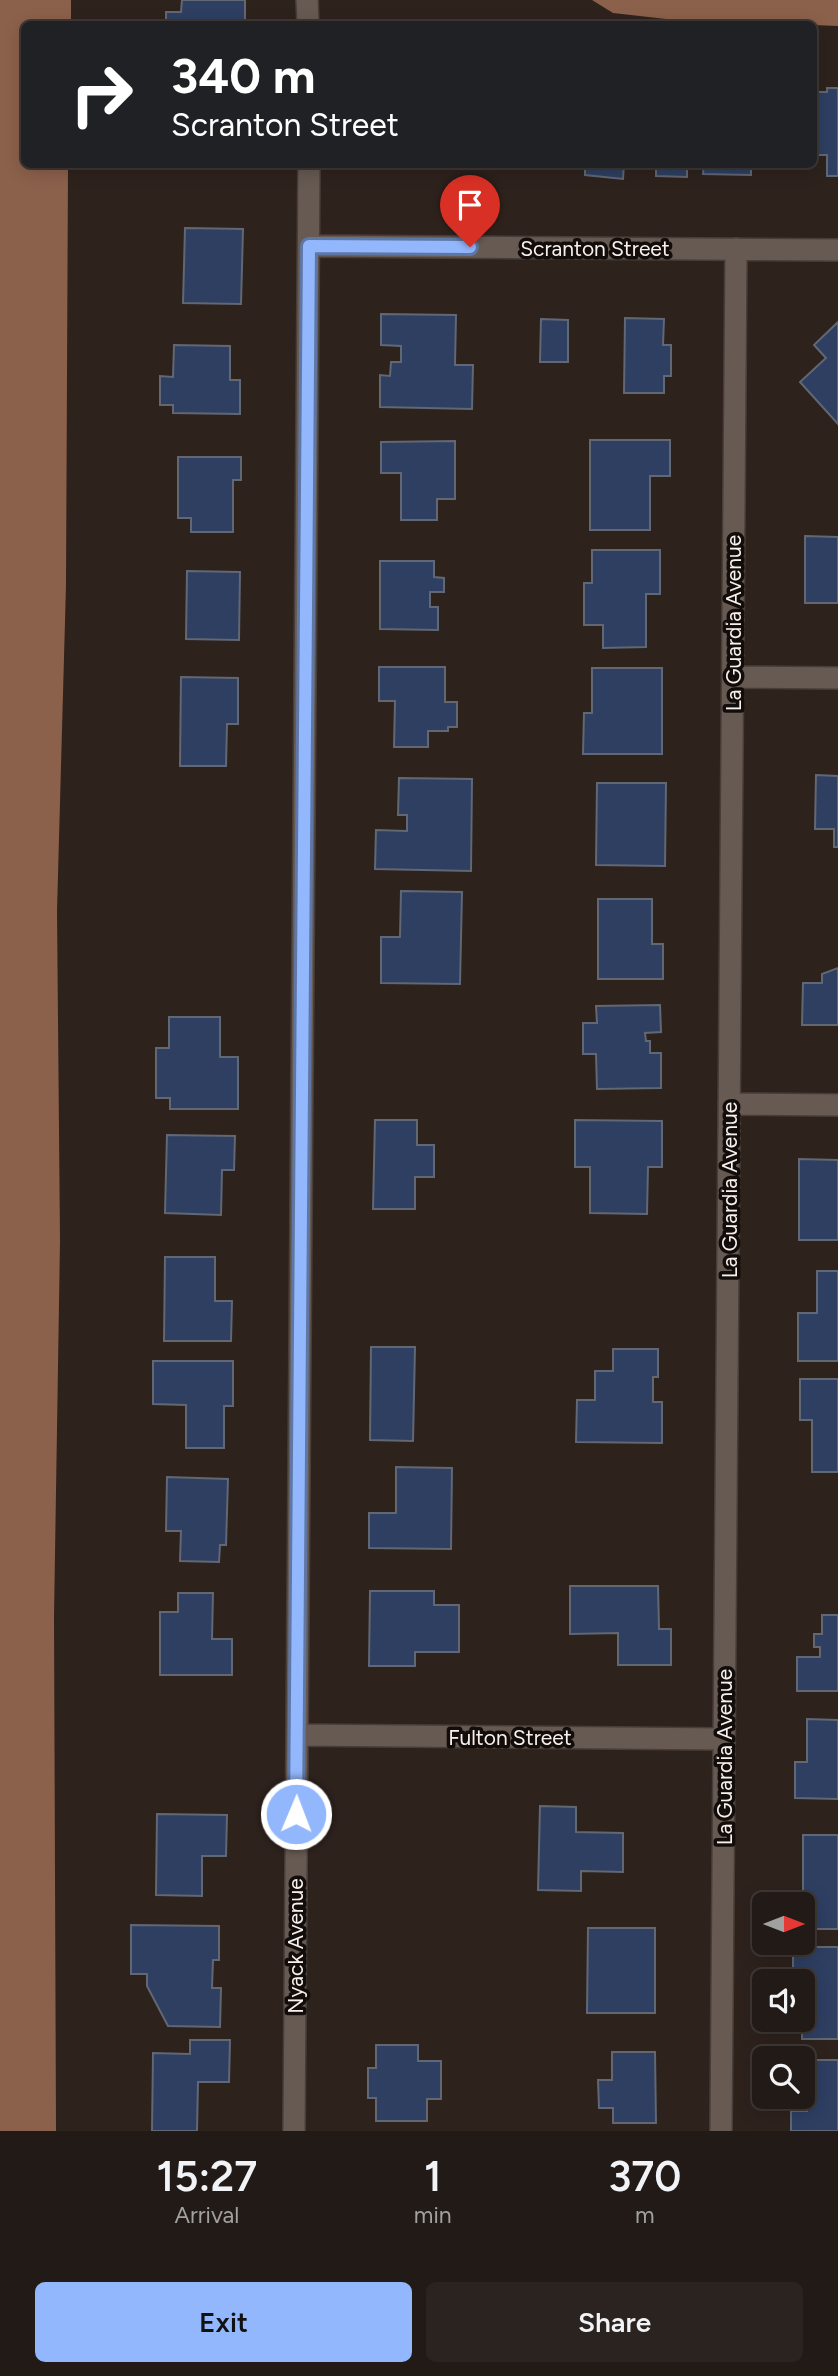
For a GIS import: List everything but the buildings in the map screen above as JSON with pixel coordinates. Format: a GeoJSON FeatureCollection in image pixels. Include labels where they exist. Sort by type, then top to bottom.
{"type":"FeatureCollection","features":[{"type":"Feature","properties":{"kind":"street"},"geometry":{"type":"LineString","coordinates":[[307,0],[308,21]]}},
{"type":"Feature","properties":{"kind":"street","name":"Nyack Avenue"},"geometry":{"type":"LineString","coordinates":[[293,2131],[309,168]]}},
{"type":"Feature","properties":{"kind":"street","name":"Scranton Street"},"geometry":{"type":"LineString","coordinates":[[309,246],[838,250]]}},
{"type":"Feature","properties":{"kind":"street","name":"La Guardia Avenue"},"geometry":{"type":"LineString","coordinates":[[721,2131],[736,249]]}},
{"type":"Feature","properties":{"kind":"street"},"geometry":{"type":"LineString","coordinates":[[733,677],[838,678]]}},
{"type":"Feature","properties":{"kind":"street"},"geometry":{"type":"LineString","coordinates":[[729,1104],[838,1105]]}},
{"type":"Feature","properties":{"kind":"street","name":"Fulton Street"},"geometry":{"type":"LineString","coordinates":[[297,1735],[724,1739]]}},
{"type":"Feature","properties":{"kind":"shaded area"},"geometry":{"type":"Polygon","coordinates":[[[0,0],[71,0],[71,21],[21,21],[21,168],[68,168],[66,585],[57,911],[60,1241],[54,1617],[56,2131],[0,2131],[0,0]]]}},
{"type":"Feature","properties":{"kind":"shaded area"},"geometry":{"type":"Polygon","coordinates":[[[592,0],[838,0],[838,26],[817,25],[817,21],[715,21],[613,13],[592,0]]]}},
{"type":"Feature","properties":{"kind":"route"},"geometry":{"type":"LineString","coordinates":[[296,1814],[309,246],[470,247]]}}]}
